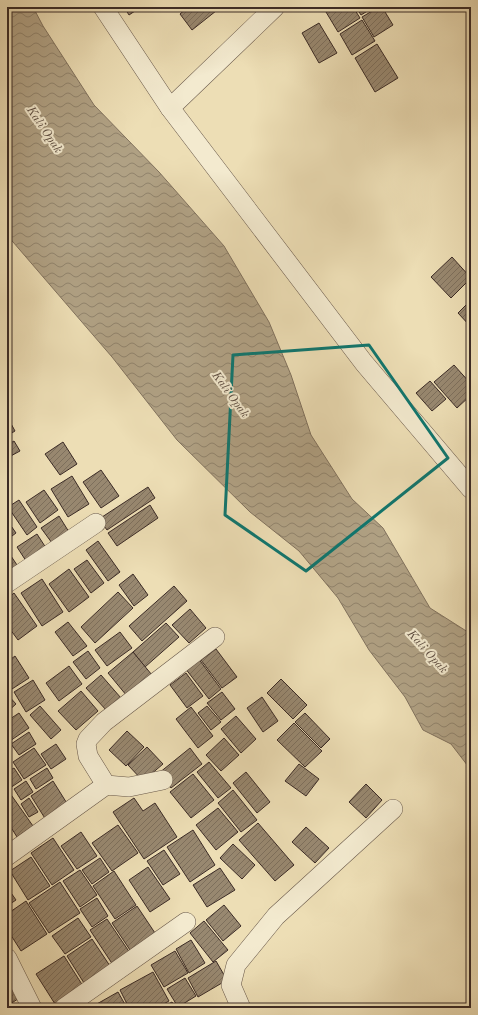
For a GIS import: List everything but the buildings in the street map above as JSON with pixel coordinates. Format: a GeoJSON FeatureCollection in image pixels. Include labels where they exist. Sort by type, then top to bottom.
{"type":"FeatureCollection","features":[{"type":"Feature","properties":{"kind":"street"},"geometry":{"type":"LineString","coordinates":[[103,7],[170,108],[364,362],[469,482]]}},
{"type":"Feature","properties":{"kind":"street"},"geometry":{"type":"LineString","coordinates":[[170,108],[276,7]]}},
{"type":"Feature","properties":{"kind":"street"},"geometry":{"type":"LineString","coordinates":[[7,583],[96,523]]}},
{"type":"Feature","properties":{"kind":"street"},"geometry":{"type":"LineString","coordinates":[[106,785],[88,756],[86,744],[88,739],[104,722],[215,637]]}},
{"type":"Feature","properties":{"kind":"street"},"geometry":{"type":"LineString","coordinates":[[7,856],[106,785],[129,788],[163,780]]}},
{"type":"Feature","properties":{"kind":"street"},"geometry":{"type":"LineString","coordinates":[[241,1008],[231,985],[236,965],[276,916],[393,809]]}},
{"type":"Feature","properties":{"kind":"street"},"geometry":{"type":"LineString","coordinates":[[64,1008],[186,922]]}},
{"type":"Feature","properties":{"kind":"street"},"geometry":{"type":"LineString","coordinates":[[7,958],[32,1008]]}},
{"type":"Feature","properties":{"kind":"highlighted area"},"geometry":{"type":"Polygon","coordinates":[[[369,345],[448,458],[306,571],[225,515],[233,355],[369,345]]]}},
{"type":"Feature","properties":{"kind":"water","name":"Kali Opak"},"geometry":{"type":"Polygon","coordinates":[[[7,7],[33,7],[43,26],[94,105],[159,172],[224,246],[269,322],[291,375],[311,435],[352,499],[383,528],[430,608],[471,634],[471,770],[451,744],[423,730],[405,697],[369,650],[338,598],[299,551],[250,512],[177,440],[112,357],[7,235],[7,7]]]}}]}
